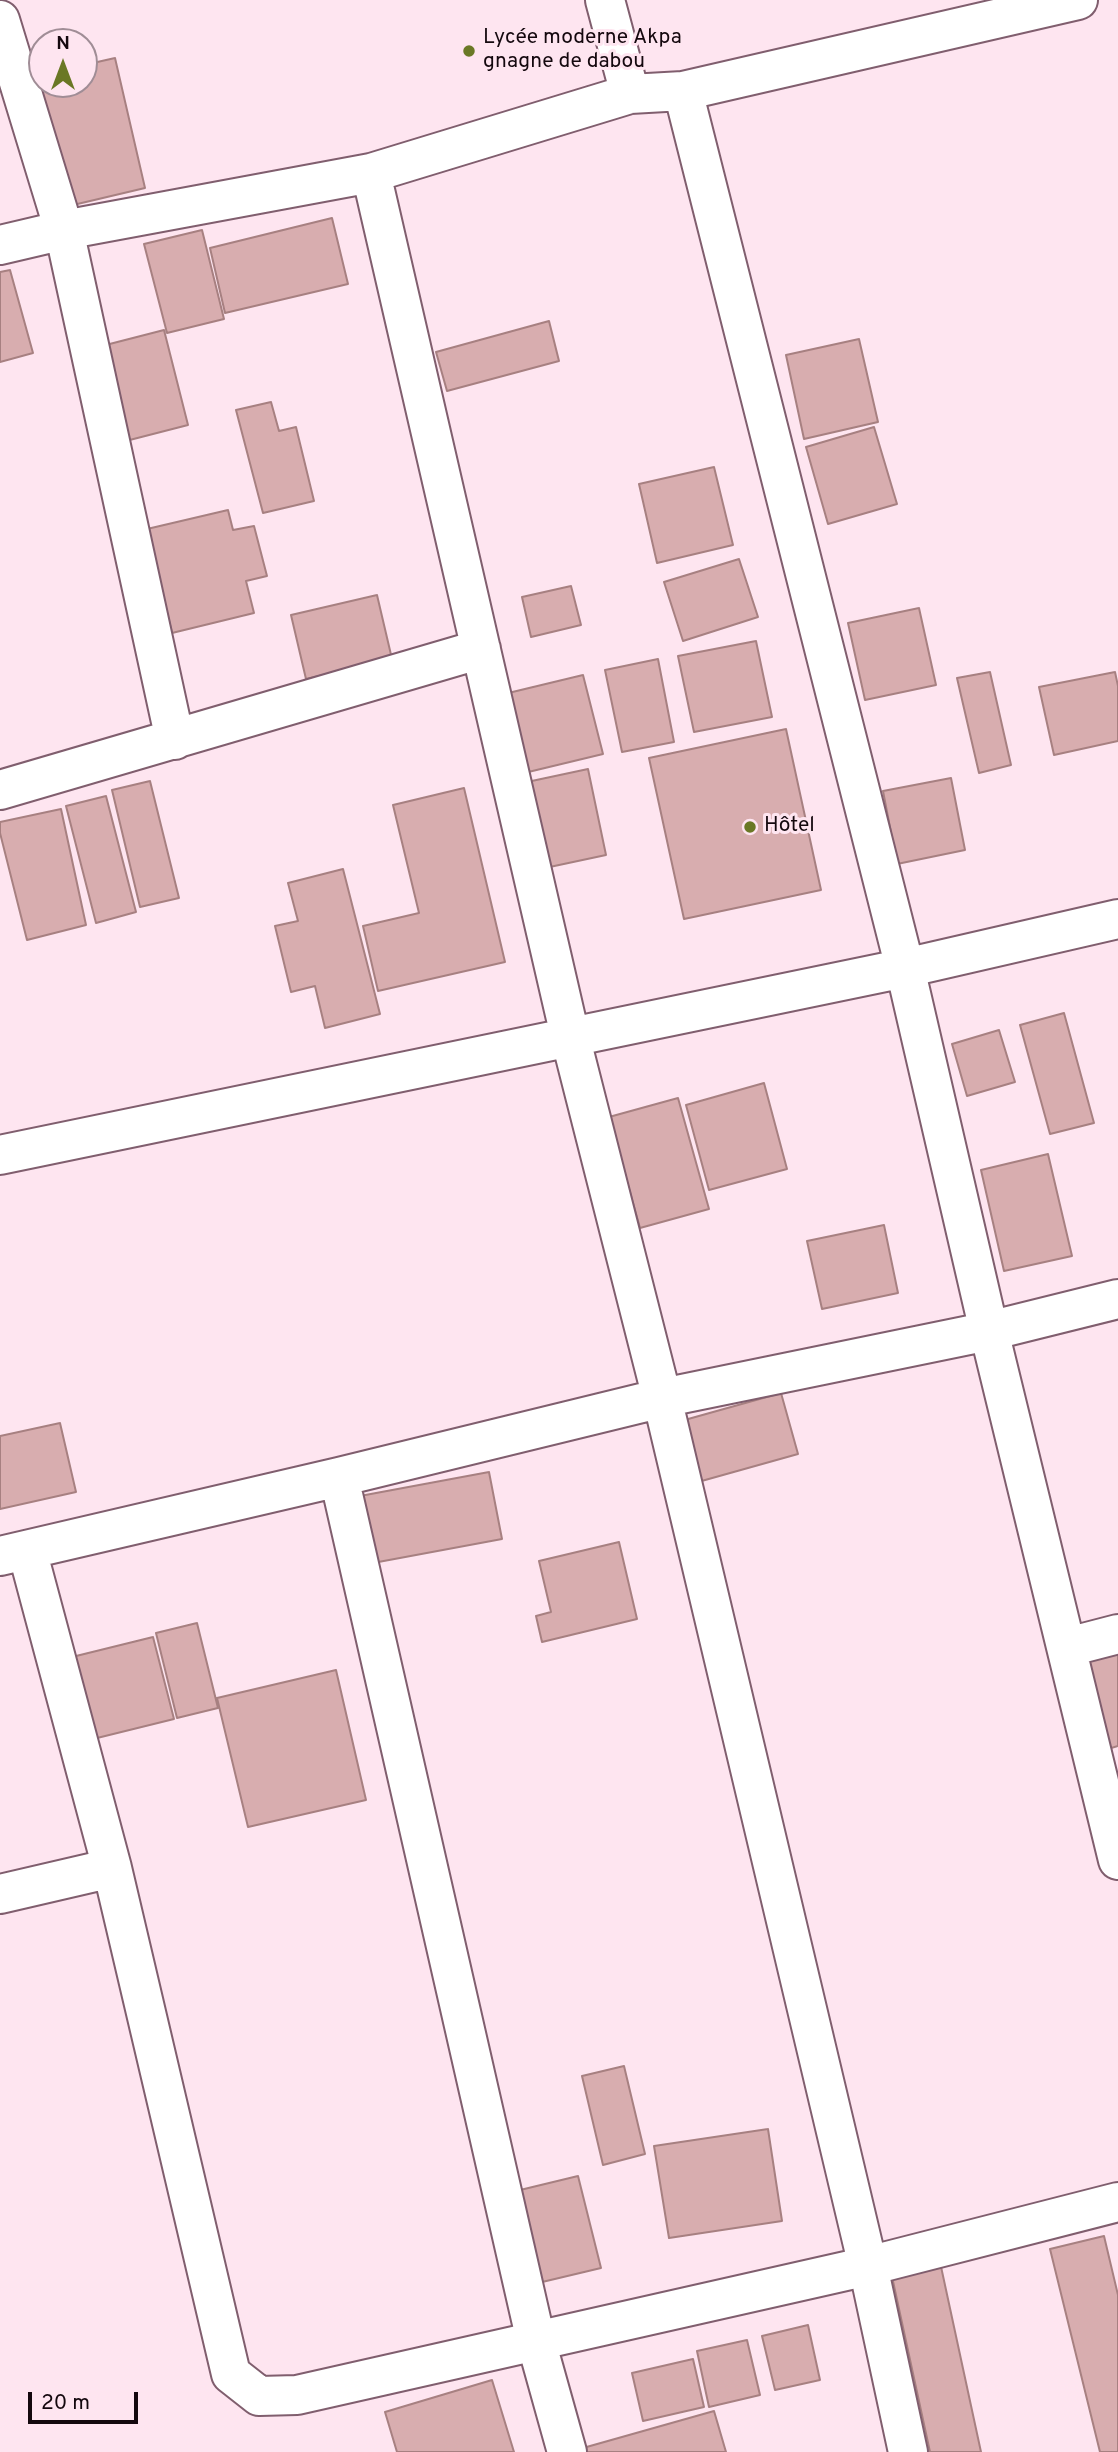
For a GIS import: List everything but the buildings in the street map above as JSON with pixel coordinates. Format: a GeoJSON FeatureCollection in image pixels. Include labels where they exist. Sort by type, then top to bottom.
{"type":"FeatureCollection","features":[{"type":"Feature","properties":{"kind":"street"},"geometry":{"type":"LineString","coordinates":[[605,0],[629,94]]}},
{"type":"Feature","properties":{"kind":"street"},"geometry":{"type":"LineString","coordinates":[[0,245],[64,230],[371,173],[629,94],[683,91],[1078,0]]}},
{"type":"Feature","properties":{"kind":"street"},"geometry":{"type":"LineString","coordinates":[[0,20],[64,230],[175,740]]}},
{"type":"Feature","properties":{"kind":"street"},"geometry":{"type":"LineString","coordinates":[[683,91],[905,968],[989,1331],[1118,1860]]}},
{"type":"Feature","properties":{"kind":"street"},"geometry":{"type":"LineString","coordinates":[[371,173],[570,1036],[662,1398],[869,2266],[908,2452]]}},
{"type":"Feature","properties":{"kind":"street"},"geometry":{"type":"LineString","coordinates":[[0,790],[481,649]]}},
{"type":"Feature","properties":{"kind":"street"},"geometry":{"type":"LineString","coordinates":[[0,1155],[905,968],[1118,919]]}},
{"type":"Feature","properties":{"kind":"street"},"geometry":{"type":"LineString","coordinates":[[1118,1299],[989,1331],[662,1398],[14,1553],[112,1868],[231,2374],[260,2396],[297,2395],[869,2266],[1118,2202]]}},
{"type":"Feature","properties":{"kind":"street"},"geometry":{"type":"LineString","coordinates":[[339,1477],[536,2341],[567,2452]]}},
{"type":"Feature","properties":{"kind":"street"},"geometry":{"type":"LineString","coordinates":[[1068,1647],[1118,1634]]}},
{"type":"Feature","properties":{"kind":"street"},"geometry":{"type":"LineString","coordinates":[[0,1894],[112,1868]]}},
{"type":"Feature","properties":{"kind":"place","name":"Lycée moderne Akpa gnagne de dabou"},"geometry":{"type":"Point","coordinates":[469,51]}},
{"type":"Feature","properties":{"kind":"place","name":"Hôtel"},"geometry":{"type":"Point","coordinates":[750,827]}}]}
